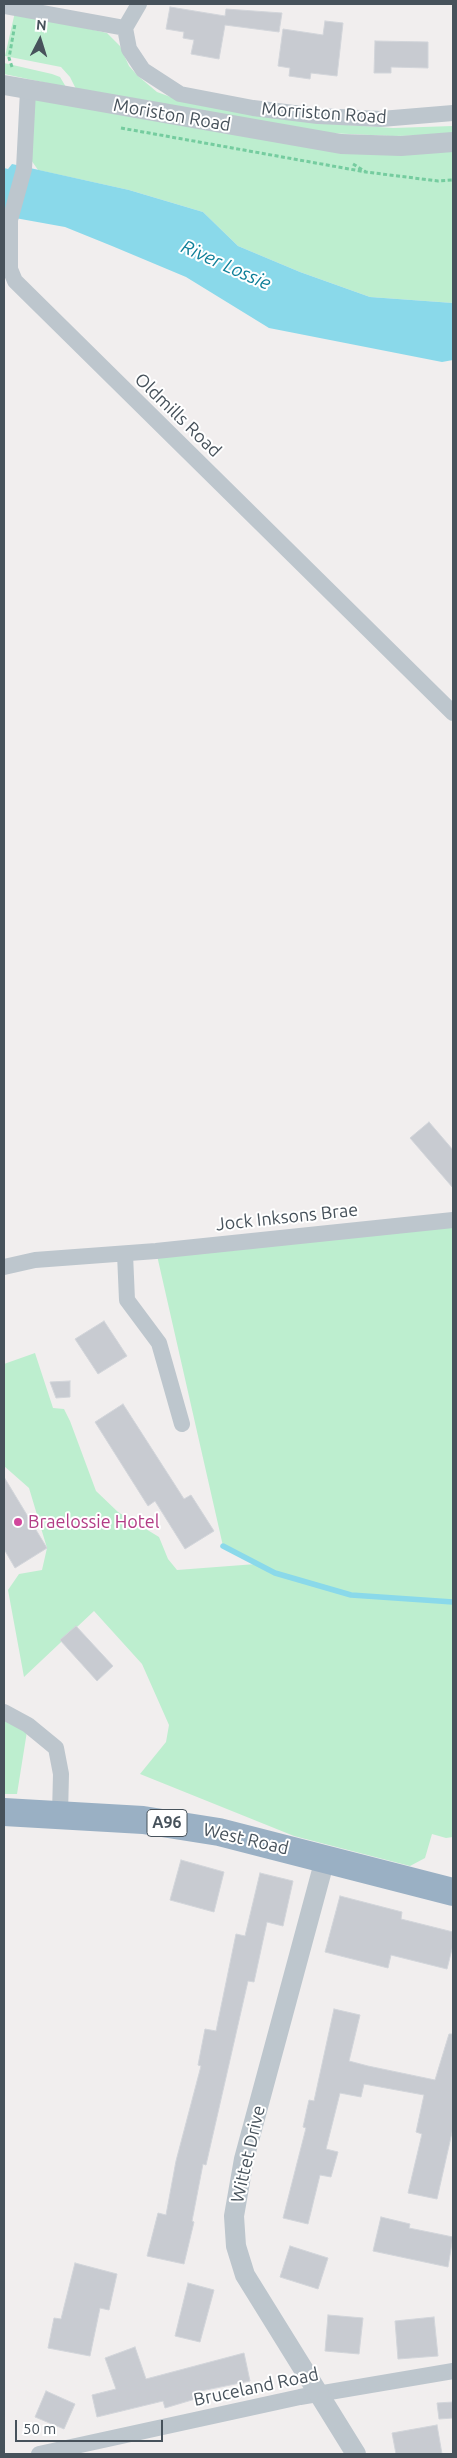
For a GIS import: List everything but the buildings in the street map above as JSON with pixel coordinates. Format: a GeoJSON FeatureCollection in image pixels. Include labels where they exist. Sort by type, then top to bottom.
{"type":"FeatureCollection","features":[{"type":"Feature","properties":{"kind":"highway","name":"West Road"},"geometry":{"type":"LineString","coordinates":[[4,1812],[143,1820],[201,1828],[453,1892]]}},
{"type":"Feature","properties":{"kind":"street"},"geometry":{"type":"LineString","coordinates":[[11,7],[125,28],[139,4]]}},
{"type":"Feature","properties":{"kind":"street","name":"Morriston Road"},"geometry":{"type":"LineString","coordinates":[[125,28],[129,49],[143,70],[180,94],[253,108],[318,116],[381,119],[453,113]]}},
{"type":"Feature","properties":{"kind":"street","name":"Moriston Road"},"geometry":{"type":"LineString","coordinates":[[17,88],[341,144]]}},
{"type":"Feature","properties":{"kind":"street","name":"Oldmills Road"},"geometry":{"type":"LineString","coordinates":[[17,88],[24,169],[10,220],[10,270],[21,289],[453,712]]}},
{"type":"Feature","properties":{"kind":"street","name":"Morriston Road"},"geometry":{"type":"LineString","coordinates":[[341,144],[401,146],[453,142]]}},
{"type":"Feature","properties":{"kind":"street","name":"Jock Inksons Brae"},"geometry":{"type":"LineString","coordinates":[[4,1267],[35,1260],[125,1254],[453,1220]]}},
{"type":"Feature","properties":{"kind":"street"},"geometry":{"type":"LineString","coordinates":[[125,1254],[127,1300],[159,1343],[182,1424]]}},
{"type":"Feature","properties":{"kind":"street"},"geometry":{"type":"LineString","coordinates":[[4,1712],[28,1725],[56,1748],[61,1774],[60,1814]]}},
{"type":"Feature","properties":{"kind":"street","name":"Wittet Drive"},"geometry":{"type":"LineString","coordinates":[[325,1859],[244,2159],[234,2216],[236,2246],[245,2275],[356,2454]]}},
{"type":"Feature","properties":{"kind":"street","name":"Bruceland Road"},"geometry":{"type":"LineString","coordinates":[[39,2454],[319,2394],[453,2371]]}},
{"type":"Feature","properties":{"kind":"path"},"geometry":{"type":"LineString","coordinates":[[11,7],[9,58],[17,88]]}},
{"type":"Feature","properties":{"kind":"path"},"geometry":{"type":"LineString","coordinates":[[341,144],[343,157],[366,172],[438,181],[453,180]]}},
{"type":"Feature","properties":{"kind":"green space"},"geometry":{"type":"Polygon","coordinates":[[[15,12],[107,33],[120,46],[129,66],[138,76],[157,92],[179,100],[332,124],[393,128],[453,126],[453,135],[392,136],[328,133],[76,89],[70,77],[61,67],[5,56],[15,12]]]}},
{"type":"Feature","properties":{"kind":"green space"},"geometry":{"type":"Polygon","coordinates":[[[4,63],[60,77],[66,87],[4,74],[4,63]]]}},
{"type":"Feature","properties":{"kind":"green space"},"geometry":{"type":"Polygon","coordinates":[[[28,91],[341,144],[453,142],[453,303],[370,297],[300,272],[238,246],[203,212],[129,190],[38,170],[29,157],[28,91]]]}},
{"type":"Feature","properties":{"kind":"green space"},"geometry":{"type":"Polygon","coordinates":[[[453,1220],[453,1837],[446,1838],[432,1834],[425,1858],[410,1866],[294,1836],[140,1774],[166,1742],[169,1725],[142,1664],[94,1611],[24,1677],[8,1590],[19,1574],[42,1570],[47,1548],[29,1488],[4,1466],[4,1364],[35,1353],[53,1408],[64,1409],[96,1491],[118,1512],[159,1537],[168,1559],[177,1570],[256,1564],[223,1546],[156,1251],[453,1220]]]}},
{"type":"Feature","properties":{"kind":"green space"},"geometry":{"type":"Polygon","coordinates":[[[4,1712],[28,1725],[17,1794],[4,1794],[4,1712]]]}},
{"type":"Feature","properties":{"kind":"water","name":"River Lossie"},"geometry":{"type":"Polygon","coordinates":[[[12,164],[129,190],[203,212],[238,246],[300,272],[370,297],[453,303],[453,360],[442,362],[269,328],[186,277],[65,227],[4,216],[4,168],[8,169],[12,164]]]}},
{"type":"Feature","properties":{"kind":"waterway"},"geometry":{"type":"LineString","coordinates":[[223,1546],[275,1573],[351,1595],[453,1602]]}},
{"type":"Feature","properties":{"kind":"place","name":"Braelossie Hotel"},"geometry":{"type":"Point","coordinates":[18,1522]}}]}
